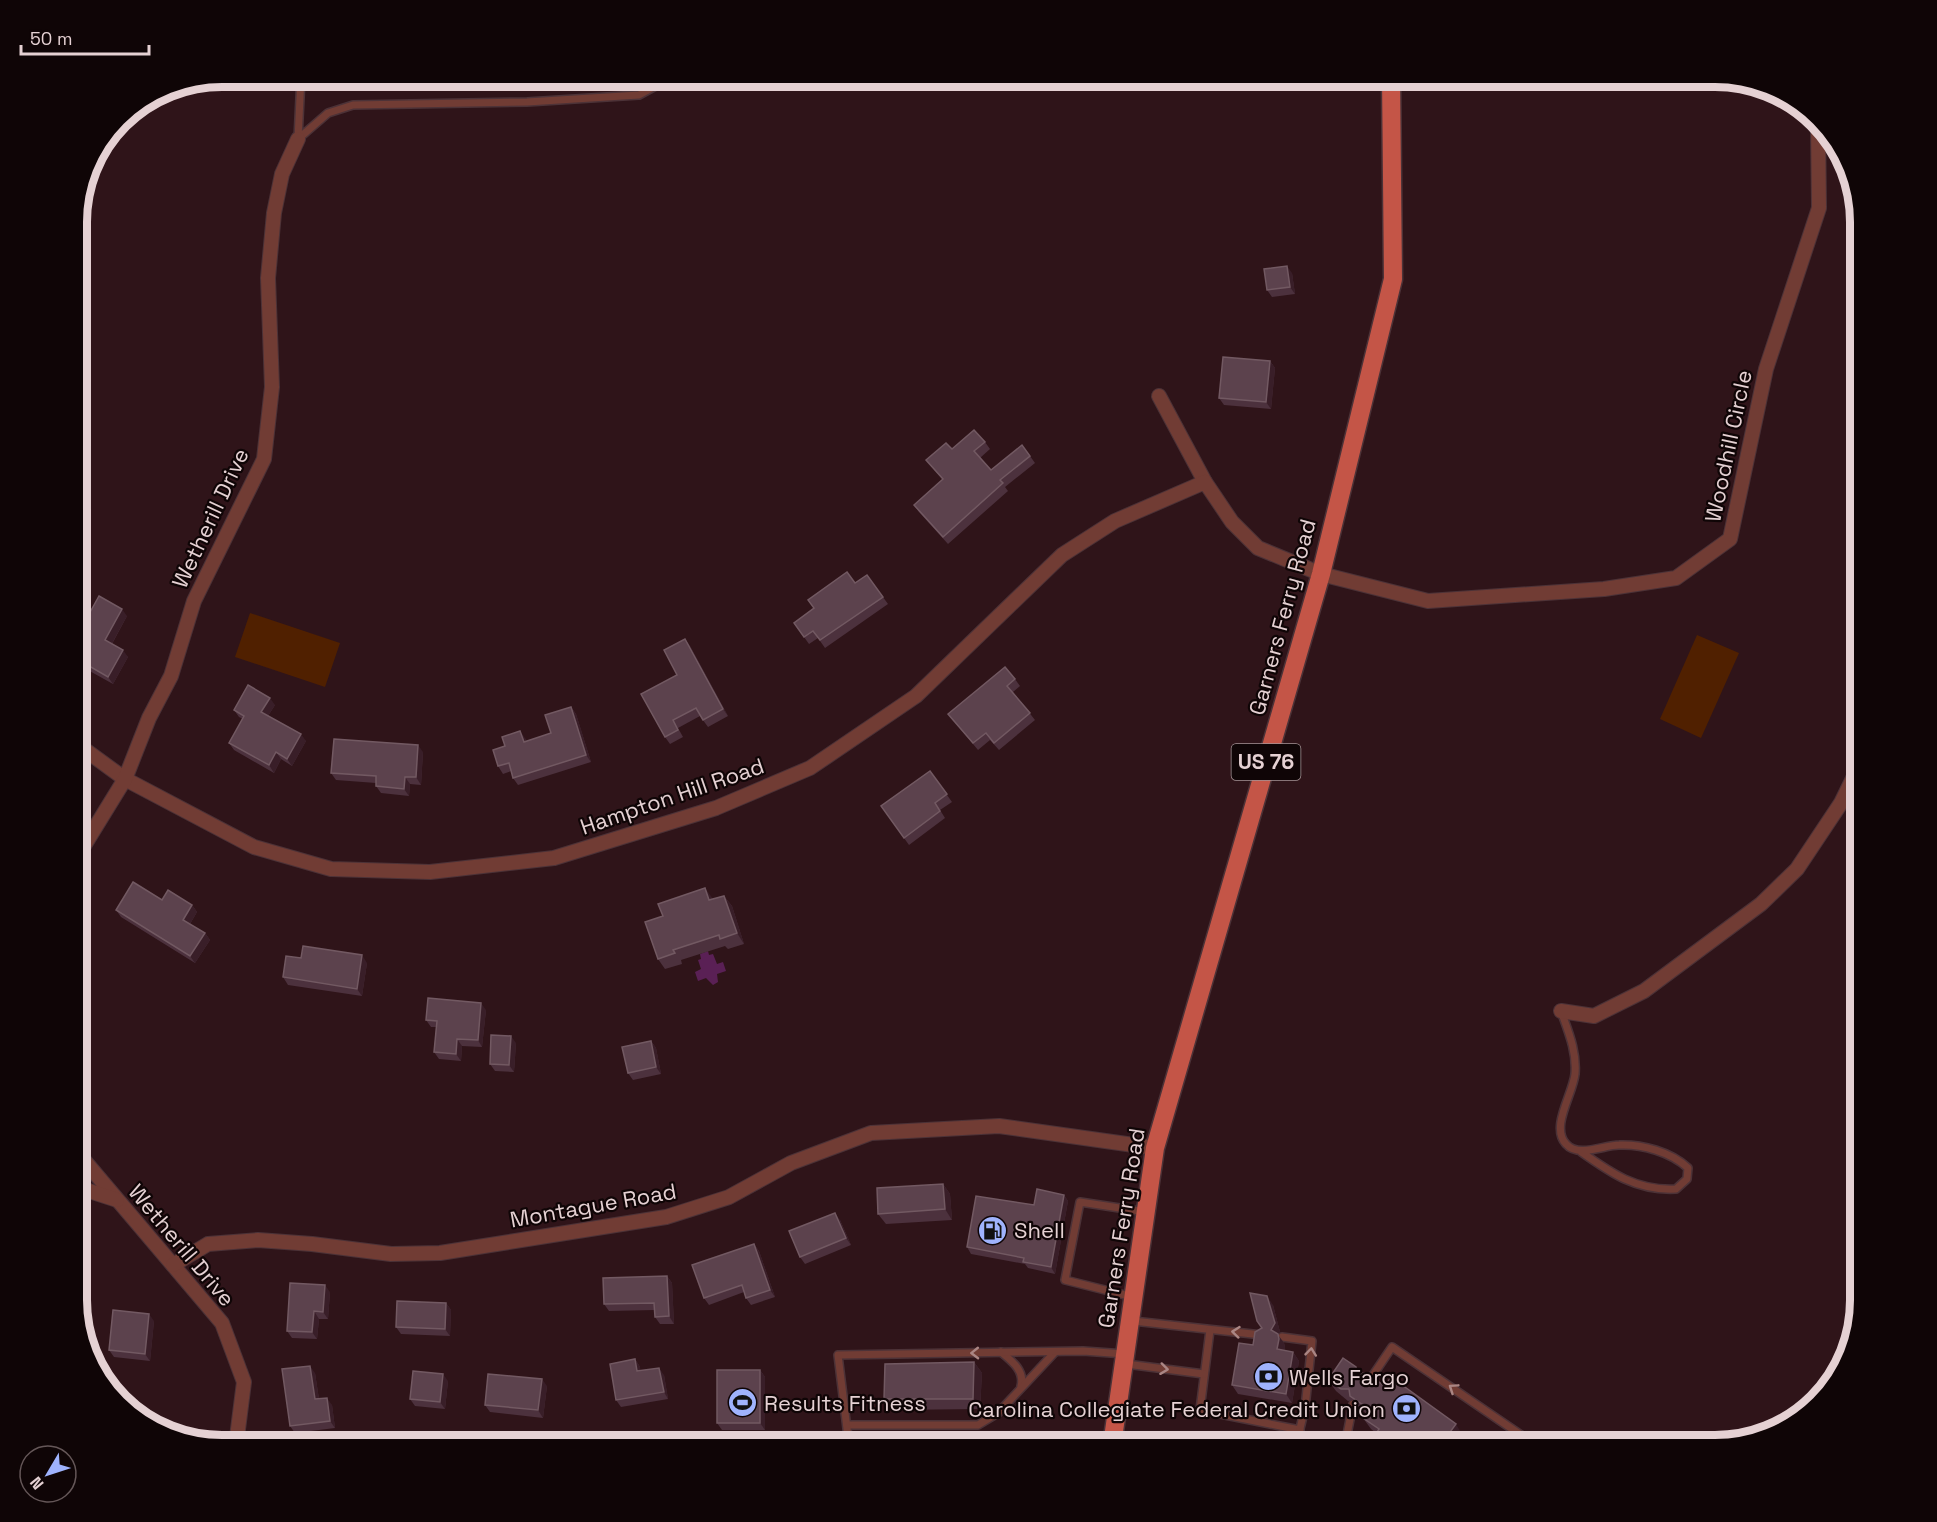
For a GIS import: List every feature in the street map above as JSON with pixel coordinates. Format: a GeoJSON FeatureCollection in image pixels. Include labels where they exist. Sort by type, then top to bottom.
{"type":"FeatureCollection","features":[{"type":"Feature","properties":{"kind":"main road","name":"Garners Ferry Road"},"geometry":{"type":"LineString","coordinates":[[1114,1435],[1155,1148],[1321,574],[1393,279],[1391,87]]}},
{"type":"Feature","properties":{"kind":"street","name":"Woodhill Circle"},"geometry":{"type":"LineString","coordinates":[[1321,574],[1428,601],[1604,589],[1676,578],[1730,539],[1766,369],[1820,208],[1818,135]]}},
{"type":"Feature","properties":{"kind":"street","name":"Wetherill Drive"},"geometry":{"type":"LineString","coordinates":[[87,841],[125,779],[149,718],[171,676],[194,601],[264,459],[272,387],[268,278],[274,213],[282,174],[298,139]]}},
{"type":"Feature","properties":{"kind":"street"},"geometry":{"type":"LineString","coordinates":[[1159,396],[1205,482],[1232,522],[1258,548],[1321,574]]}},
{"type":"Feature","properties":{"kind":"street","name":"Hampton Hill Road"},"geometry":{"type":"LineString","coordinates":[[87,751],[125,779],[254,847],[331,869],[430,872],[554,858],[716,808],[810,768],[916,696],[1062,555],[1115,521],[1205,482]]}},
{"type":"Feature","properties":{"kind":"street"},"geometry":{"type":"LineString","coordinates":[[1561,1011],[1594,1016],[1644,992],[1761,904],[1797,868],[1841,803],[1850,785]]}},
{"type":"Feature","properties":{"kind":"street","name":"Montague Road"},"geometry":{"type":"LineString","coordinates":[[172,1265],[208,1244],[258,1240],[391,1254],[440,1253],[666,1217],[729,1197],[791,1163],[871,1133],[999,1126],[1155,1148]]}},
{"type":"Feature","properties":{"kind":"street","name":"Wetherill Drive"},"geometry":{"type":"LineString","coordinates":[[87,1164],[222,1323],[244,1382],[237,1435]]}},
{"type":"Feature","properties":{"kind":"street"},"geometry":{"type":"LineString","coordinates":[[87,1190],[117,1200]]}},
{"type":"Feature","properties":{"kind":"lane"},"geometry":{"type":"LineString","coordinates":[[298,139],[300,87]]}},
{"type":"Feature","properties":{"kind":"lane"},"geometry":{"type":"LineString","coordinates":[[298,139],[328,113],[353,105],[527,102],[639,95],[653,87]]}},
{"type":"Feature","properties":{"kind":"lane"},"geometry":{"type":"LineString","coordinates":[[1561,1011],[1574,1050],[1575,1074],[1561,1121],[1561,1135],[1570,1149],[1580,1151],[1617,1144],[1639,1146],[1680,1160],[1688,1168],[1687,1179],[1676,1189],[1655,1190],[1636,1186],[1611,1173],[1580,1151]]}},
{"type":"Feature","properties":{"kind":"lane"},"geometry":{"type":"LineString","coordinates":[[1133,1297],[1065,1280],[1080,1202],[1146,1212]]}},
{"type":"Feature","properties":{"kind":"lane"},"geometry":{"type":"LineString","coordinates":[[1130,1321],[1262,1335]]}},
{"type":"Feature","properties":{"kind":"lane"},"geometry":{"type":"LineString","coordinates":[[1210,1329],[1200,1410],[1300,1430]]}},
{"type":"Feature","properties":{"kind":"lane"},"geometry":{"type":"LineString","coordinates":[[1282,1337],[1312,1341],[1305,1408],[1299,1435]]}},
{"type":"Feature","properties":{"kind":"lane"},"geometry":{"type":"LineString","coordinates":[[1369,1381],[1392,1347],[1521,1435]]}},
{"type":"Feature","properties":{"kind":"lane"},"geometry":{"type":"LineString","coordinates":[[1001,1352],[1020,1371],[1023,1380],[1020,1389]]}},
{"type":"Feature","properties":{"kind":"lane"},"geometry":{"type":"LineString","coordinates":[[848,1435],[838,1355],[1055,1352],[1124,1359],[1204,1374]]}},
{"type":"Feature","properties":{"kind":"lane"},"geometry":{"type":"LineString","coordinates":[[847,1425],[978,1425],[989,1420],[1055,1352]]}},
{"type":"Feature","properties":{"kind":"lane"},"geometry":{"type":"LineString","coordinates":[[1347,1435],[1353,1404]]}},
{"type":"Feature","properties":{"kind":"shaded area"},"geometry":{"type":"Polygon","coordinates":[[[250,613],[340,643],[325,687],[235,657],[250,613]]]}},
{"type":"Feature","properties":{"kind":"shaded area"},"geometry":{"type":"Polygon","coordinates":[[[1697,635],[1739,653],[1701,738],[1660,719],[1697,635]]]}},
{"type":"Feature","properties":{"kind":"shaded area"},"geometry":{"type":"Polygon","coordinates":[[[708,951],[709,955],[713,954],[717,964],[723,962],[726,971],[717,974],[718,982],[713,985],[706,978],[698,981],[695,972],[701,969],[698,960],[701,959],[700,954],[708,951]]]}},
{"type":"Feature","properties":{"kind":"building"},"geometry":{"type":"Polygon","coordinates":[[[1287,266],[1290,287],[1267,290],[1264,269],[1287,266]]]}},
{"type":"Feature","properties":{"kind":"building"},"geometry":{"type":"Polygon","coordinates":[[[1223,357],[1270,361],[1266,402],[1219,398],[1223,357]]]}},
{"type":"Feature","properties":{"kind":"building"},"geometry":{"type":"Polygon","coordinates":[[[974,430],[985,442],[974,451],[991,470],[1022,445],[1030,456],[1000,480],[1003,483],[943,537],[914,505],[943,479],[926,460],[946,443],[952,449],[974,430]]]}},
{"type":"Feature","properties":{"kind":"building"},"geometry":{"type":"Polygon","coordinates":[[[847,572],[855,583],[867,575],[883,597],[820,640],[813,631],[804,637],[794,623],[814,608],[808,600],[847,572]]]}},
{"type":"Feature","properties":{"kind":"building"},"geometry":{"type":"Polygon","coordinates":[[[99,596],[122,609],[105,640],[123,650],[108,677],[87,665],[87,618],[99,596]]]}},
{"type":"Feature","properties":{"kind":"building"},"geometry":{"type":"Polygon","coordinates":[[[685,639],[723,709],[703,720],[696,708],[673,720],[678,730],[665,737],[641,694],[677,675],[664,650],[685,639]]]}},
{"type":"Feature","properties":{"kind":"building"},"geometry":{"type":"Polygon","coordinates":[[[1005,667],[1015,679],[1007,686],[1030,713],[994,743],[986,733],[973,743],[948,714],[1005,667]]]}},
{"type":"Feature","properties":{"kind":"building"},"geometry":{"type":"Polygon","coordinates":[[[248,685],[270,698],[261,712],[301,734],[287,759],[276,752],[269,765],[229,743],[244,716],[234,710],[248,685]]]}},
{"type":"Feature","properties":{"kind":"building"},"geometry":{"type":"Polygon","coordinates":[[[571,707],[586,755],[513,778],[509,763],[498,766],[493,750],[505,746],[502,737],[520,731],[524,742],[551,733],[545,715],[571,707]]]}},
{"type":"Feature","properties":{"kind":"building"},"geometry":{"type":"Polygon","coordinates":[[[334,739],[418,745],[416,777],[405,777],[404,789],[376,786],[376,776],[331,773],[334,739]]]}},
{"type":"Feature","properties":{"kind":"building"},"geometry":{"type":"Polygon","coordinates":[[[930,771],[947,794],[935,803],[940,811],[904,838],[881,806],[930,771]]]}},
{"type":"Feature","properties":{"kind":"building"},"geometry":{"type":"Polygon","coordinates":[[[133,882],[162,900],[168,890],[192,905],[183,920],[205,933],[190,956],[116,910],[133,882]]]}},
{"type":"Feature","properties":{"kind":"building"},"geometry":{"type":"Polygon","coordinates":[[[705,888],[709,900],[724,896],[737,933],[720,939],[719,935],[673,950],[675,953],[658,959],[645,922],[663,916],[658,904],[705,888]]]}},
{"type":"Feature","properties":{"kind":"building"},"geometry":{"type":"Polygon","coordinates":[[[303,946],[362,955],[357,989],[283,977],[286,956],[301,958],[303,946]]]}},
{"type":"Feature","properties":{"kind":"building"},"geometry":{"type":"Polygon","coordinates":[[[428,998],[481,1003],[478,1040],[457,1039],[456,1054],[434,1052],[437,1021],[426,1020],[428,998]]]}},
{"type":"Feature","properties":{"kind":"building"},"geometry":{"type":"Polygon","coordinates":[[[491,1035],[511,1036],[509,1065],[490,1064],[491,1035]]]}},
{"type":"Feature","properties":{"kind":"building"},"geometry":{"type":"Polygon","coordinates":[[[651,1041],[656,1067],[628,1073],[622,1047],[651,1041]]]}},
{"type":"Feature","properties":{"kind":"building"},"geometry":{"type":"Polygon","coordinates":[[[943,1184],[945,1209],[878,1214],[877,1188],[943,1184]]]}},
{"type":"Feature","properties":{"kind":"building"},"geometry":{"type":"Polygon","coordinates":[[[1037,1189],[1064,1195],[1051,1267],[1023,1262],[1024,1258],[967,1247],[976,1196],[1034,1205],[1037,1189]]]}},
{"type":"Feature","properties":{"kind":"building"},"geometry":{"type":"Polygon","coordinates":[[[835,1213],[846,1238],[800,1257],[789,1231],[835,1213]]]}},
{"type":"Feature","properties":{"kind":"building"},"geometry":{"type":"Polygon","coordinates":[[[754,1244],[770,1290],[746,1298],[742,1285],[704,1298],[692,1265],[754,1244]]]}},
{"type":"Feature","properties":{"kind":"building"},"geometry":{"type":"Polygon","coordinates":[[[667,1276],[669,1316],[655,1317],[654,1303],[604,1304],[603,1278],[667,1276]]]}},
{"type":"Feature","properties":{"kind":"building"},"geometry":{"type":"Polygon","coordinates":[[[290,1283],[325,1285],[323,1312],[314,1311],[312,1332],[287,1331],[290,1283]]]}},
{"type":"Feature","properties":{"kind":"building"},"geometry":{"type":"Polygon","coordinates":[[[1250,1293],[1267,1296],[1275,1323],[1271,1330],[1278,1334],[1279,1339],[1277,1349],[1293,1352],[1286,1394],[1232,1385],[1239,1343],[1253,1345],[1255,1332],[1262,1328],[1257,1321],[1250,1293]]]}},
{"type":"Feature","properties":{"kind":"building"},"geometry":{"type":"Polygon","coordinates":[[[397,1301],[446,1303],[445,1329],[396,1327],[397,1301]]]}},
{"type":"Feature","properties":{"kind":"building"},"geometry":{"type":"Polygon","coordinates":[[[113,1310],[149,1314],[145,1354],[109,1350],[113,1310]]]}},
{"type":"Feature","properties":{"kind":"building"},"geometry":{"type":"Polygon","coordinates":[[[1343,1358],[1356,1367],[1357,1374],[1365,1373],[1385,1386],[1391,1377],[1456,1424],[1448,1435],[1377,1435],[1379,1429],[1363,1418],[1369,1409],[1350,1396],[1349,1389],[1341,1389],[1328,1380],[1343,1358]]]}},
{"type":"Feature","properties":{"kind":"building"},"geometry":{"type":"Polygon","coordinates":[[[635,1359],[637,1371],[659,1368],[664,1392],[616,1400],[610,1364],[635,1359]]]}},
{"type":"Feature","properties":{"kind":"building"},"geometry":{"type":"Polygon","coordinates":[[[974,1362],[973,1399],[884,1399],[885,1364],[974,1362]]]}},
{"type":"Feature","properties":{"kind":"building"},"geometry":{"type":"Polygon","coordinates":[[[310,1366],[315,1399],[327,1398],[330,1421],[290,1426],[282,1369],[310,1366]]]}},
{"type":"Feature","properties":{"kind":"building","name":"Results Fitness"},"geometry":{"type":"Polygon","coordinates":[[[717,1370],[760,1370],[760,1423],[717,1423],[717,1370]]]}},
{"type":"Feature","properties":{"kind":"building"},"geometry":{"type":"Polygon","coordinates":[[[413,1371],[443,1374],[440,1402],[410,1399],[413,1371]]]}},
{"type":"Feature","properties":{"kind":"building"},"geometry":{"type":"Polygon","coordinates":[[[488,1374],[542,1379],[538,1410],[485,1405],[488,1374]]]}},
{"type":"Feature","properties":{"kind":"place","name":"Shell"},"geometry":{"type":"Point","coordinates":[993,1230]}},
{"type":"Feature","properties":{"kind":"place","name":"Wells Fargo"},"geometry":{"type":"Point","coordinates":[1268,1377]}},
{"type":"Feature","properties":{"kind":"place","name":"Results Fitness"},"geometry":{"type":"Point","coordinates":[743,1403]}},
{"type":"Feature","properties":{"kind":"place","name":"Carolina Collegiate Federal Credit Union"},"geometry":{"type":"Point","coordinates":[1406,1409]}}]}
